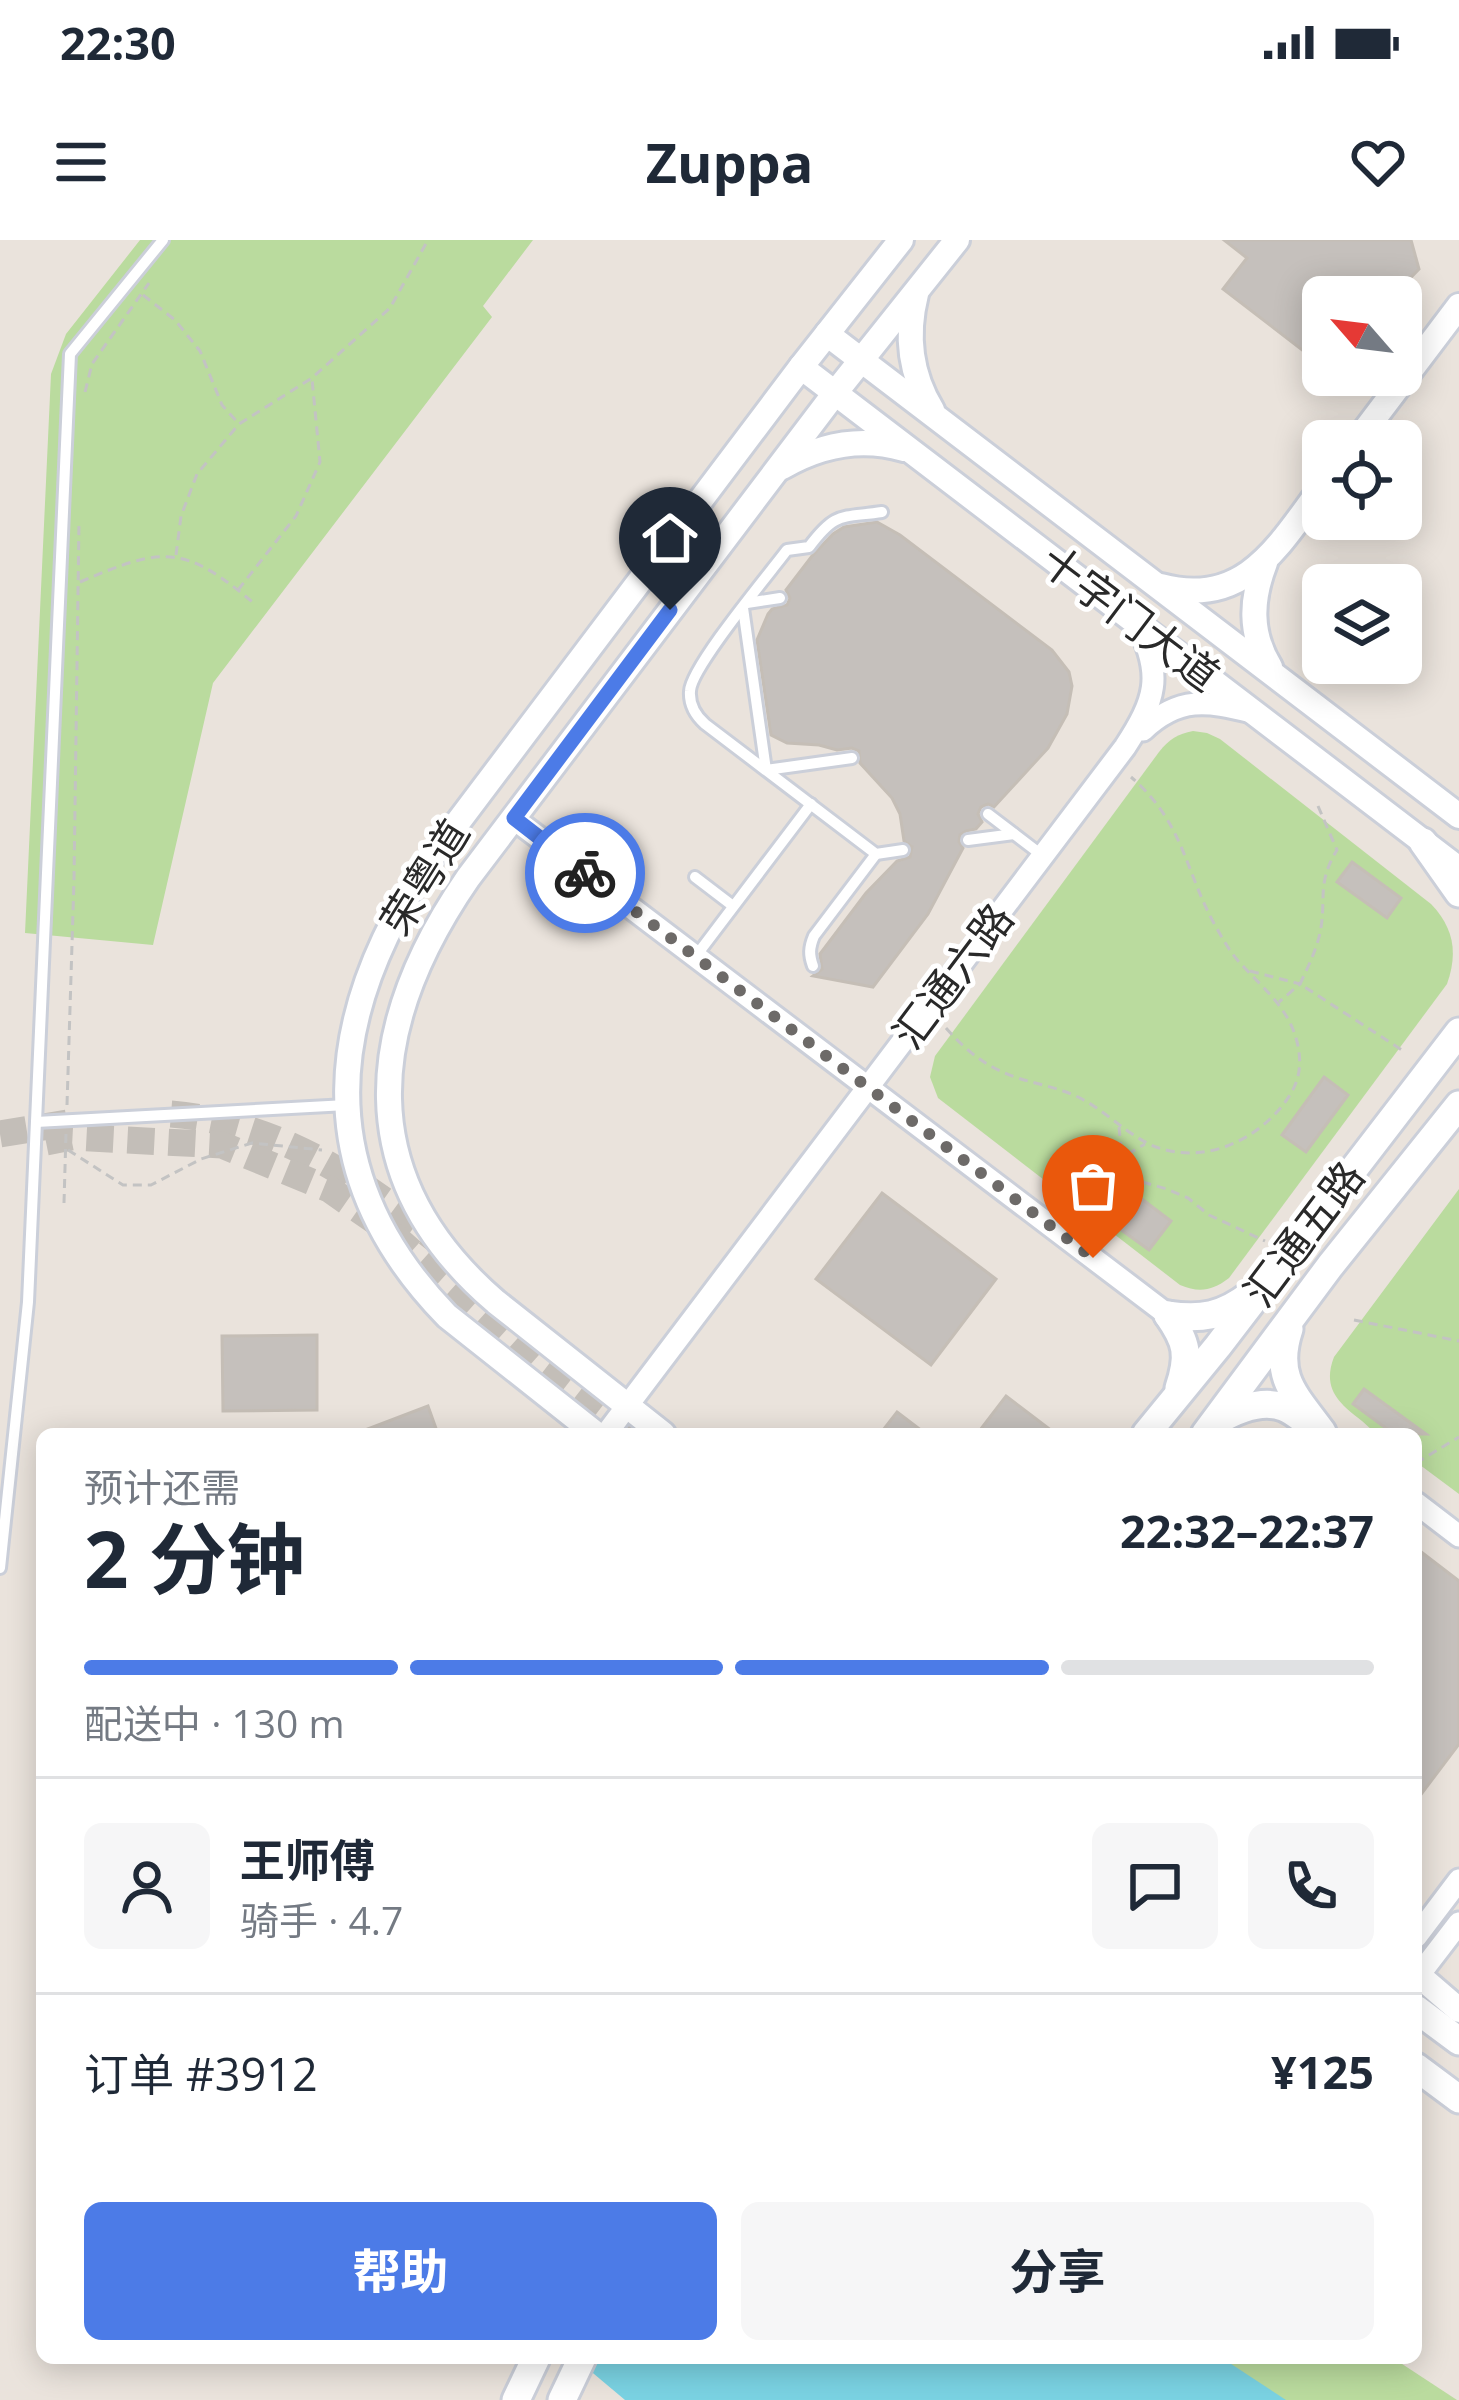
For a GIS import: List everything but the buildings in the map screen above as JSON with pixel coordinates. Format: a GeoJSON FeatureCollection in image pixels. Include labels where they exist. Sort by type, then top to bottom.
{"type":"FeatureCollection","features":[{"type":"Feature","properties":{"kind":"main road"},"geometry":{"type":"LineString","coordinates":[[1423,842],[1459,893]]}},
{"type":"Feature","properties":{"kind":"main road","name":"汇通五路"},"geometry":{"type":"LineString","coordinates":[[1152,1428],[1459,1032]]}},
{"type":"Feature","properties":{"kind":"main road","name":"汇通五路"},"geometry":{"type":"LineString","coordinates":[[1209,1428],[1459,1105]]}},
{"type":"Feature","properties":{"kind":"main road"},"geometry":{"type":"LineString","coordinates":[[1168,1315],[1215,1316],[1268,1282]]}},
{"type":"Feature","properties":{"kind":"main road"},"geometry":{"type":"LineString","coordinates":[[1168,1315],[1184,1339],[1186,1358],[1176,1398]]}},
{"type":"Feature","properties":{"kind":"main road"},"geometry":{"type":"LineString","coordinates":[[1295,1315],[1282,1355],[1283,1372],[1319,1428]]}},
{"type":"Feature","properties":{"kind":"main road"},"geometry":{"type":"LineString","coordinates":[[1209,1428],[1233,1411],[1252,1406],[1281,1406],[1315,1428]]}},
{"type":"Feature","properties":{"kind":"main road"},"geometry":{"type":"LineString","coordinates":[[1422,2013],[1459,2041]]}},
{"type":"Feature","properties":{"kind":"main road"},"geometry":{"type":"LineString","coordinates":[[1422,2071],[1459,2099]]}},
{"type":"Feature","properties":{"kind":"main road"},"geometry":{"type":"LineString","coordinates":[[516,2400],[533,2364]]}},
{"type":"Feature","properties":{"kind":"main road"},"geometry":{"type":"LineString","coordinates":[[562,2400],[579,2364]]}},
{"type":"Feature","properties":{"kind":"street","name":"荣粤道"},"geometry":{"type":"LineString","coordinates":[[588,1428],[458,1325],[407,1270],[383,1232],[362,1189],[347,1105],[348,1065],[361,1001],[382,942],[413,885],[901,240]]}},
{"type":"Feature","properties":{"kind":"street","name":"荣粤道"},"geometry":{"type":"LineString","coordinates":[[656,1428],[496,1302],[458,1266],[426,1223],[394,1148],[389,1069],[400,1013],[448,908],[835,393],[957,240]]}},
{"type":"Feature","properties":{"kind":"street"},"geometry":{"type":"LineString","coordinates":[[918,289],[910,327],[912,357],[918,383],[936,417]]}},
{"type":"Feature","properties":{"kind":"street"},"geometry":{"type":"LineString","coordinates":[[1373,420],[1459,306]]}},
{"type":"Feature","properties":{"kind":"street","name":"十字门大道"},"geometry":{"type":"LineString","coordinates":[[827,334],[1459,816]]}},
{"type":"Feature","properties":{"kind":"street","name":"十字门大道"},"geometry":{"type":"LineString","coordinates":[[801,367],[1459,869]]}},
{"type":"Feature","properties":{"kind":"street"},"geometry":{"type":"LineString","coordinates":[[775,472],[799,457],[835,445],[873,443],[911,451]]}},
{"type":"Feature","properties":{"kind":"street"},"geometry":{"type":"LineString","coordinates":[[985,507],[1010,474]]}},
{"type":"Feature","properties":{"kind":"street"},"geometry":{"type":"LineString","coordinates":[[1154,584],[1202,591],[1226,586],[1266,561],[1302,514]]}},
{"type":"Feature","properties":{"kind":"street"},"geometry":{"type":"LineString","coordinates":[[1266,561],[1253,607],[1262,655],[1275,676]]}},
{"type":"Feature","properties":{"kind":"street","name":"汇通六路"},"geometry":{"type":"LineString","coordinates":[[611,1428],[1145,717],[1154,678],[1151,650],[1137,623]]}},
{"type":"Feature","properties":{"kind":"street","name":"汇通六路"},"geometry":{"type":"LineString","coordinates":[[1125,747],[1159,715],[1181,706],[1208,701],[1254,712]]}},
{"type":"Feature","properties":{"kind":"street"},"geometry":{"type":"LineString","coordinates":[[514,818],[1168,1315]]}},
{"type":"Feature","properties":{"kind":"street"},"geometry":{"type":"LineString","coordinates":[[1422,1508],[1459,1536]]}},
{"type":"Feature","properties":{"kind":"street"},"geometry":{"type":"LineString","coordinates":[[1422,1928],[1459,1880]]}},
{"type":"Feature","properties":{"kind":"street"},"geometry":{"type":"LineString","coordinates":[[1422,1969],[1459,1923]]}},
{"type":"Feature","properties":{"kind":"street"},"geometry":{"type":"LineString","coordinates":[[1422,1978],[1459,2010]]}},
{"type":"Feature","properties":{"kind":"lane"},"geometry":{"type":"LineString","coordinates":[[0,1568],[28,1302],[70,354],[163,240]]}},
{"type":"Feature","properties":{"kind":"lane"},"geometry":{"type":"LineString","coordinates":[[876,854],[699,718],[689,694],[697,669],[787,550],[810,552],[834,519],[882,512]]}},
{"type":"Feature","properties":{"kind":"lane"},"geometry":{"type":"LineString","coordinates":[[745,605],[780,598]]}},
{"type":"Feature","properties":{"kind":"lane"},"geometry":{"type":"LineString","coordinates":[[745,605],[766,770]]}},
{"type":"Feature","properties":{"kind":"lane"},"geometry":{"type":"LineString","coordinates":[[766,770],[852,758]]}},
{"type":"Feature","properties":{"kind":"lane"},"geometry":{"type":"LineString","coordinates":[[696,956],[811,804]]}},
{"type":"Feature","properties":{"kind":"lane"},"geometry":{"type":"LineString","coordinates":[[988,814],[1043,856]]}},
{"type":"Feature","properties":{"kind":"lane"},"geometry":{"type":"LineString","coordinates":[[968,840],[1014,834]]}},
{"type":"Feature","properties":{"kind":"lane"},"geometry":{"type":"LineString","coordinates":[[813,966],[809,956],[814,936],[876,854],[903,850]]}},
{"type":"Feature","properties":{"kind":"lane"},"geometry":{"type":"LineString","coordinates":[[695,877],[734,906]]}},
{"type":"Feature","properties":{"kind":"lane"},"geometry":{"type":"LineString","coordinates":[[36,1122],[347,1105]]}},
{"type":"Feature","properties":{"kind":"path"},"geometry":{"type":"LineString","coordinates":[[176,555],[181,516],[197,474],[239,424],[312,377],[391,308],[428,240]]}},
{"type":"Feature","properties":{"kind":"path"},"geometry":{"type":"LineString","coordinates":[[81,409],[92,364],[150,282]]}},
{"type":"Feature","properties":{"kind":"path"},"geometry":{"type":"LineString","coordinates":[[141,294],[175,320],[200,351],[222,405],[239,424]]}},
{"type":"Feature","properties":{"kind":"path"},"geometry":{"type":"LineString","coordinates":[[238,590],[296,516],[320,462],[312,377]]}},
{"type":"Feature","properties":{"kind":"path"},"geometry":{"type":"LineString","coordinates":[[67,1103],[79,518]]}},
{"type":"Feature","properties":{"kind":"path"},"geometry":{"type":"LineString","coordinates":[[78,582],[144,557],[176,555],[211,570],[256,605]]}},
{"type":"Feature","properties":{"kind":"path"},"geometry":{"type":"LineString","coordinates":[[946,1028],[990,1066],[1082,1099],[1147,1142],[1175,1152],[1196,1154],[1254,1134],[1295,1090],[1298,1042],[1288,1018],[1230,951],[1169,820],[1131,777]]}},
{"type":"Feature","properties":{"kind":"path"},"geometry":{"type":"LineString","coordinates":[[1277,1003],[1300,983],[1320,934],[1322,885],[1337,850],[1318,806]]}},
{"type":"Feature","properties":{"kind":"path"},"geometry":{"type":"LineString","coordinates":[[1246,970],[1300,983],[1406,1052]]}},
{"type":"Feature","properties":{"kind":"path"},"geometry":{"type":"LineString","coordinates":[[64,1203],[66,1126]]}},
{"type":"Feature","properties":{"kind":"path"},"geometry":{"type":"LineString","coordinates":[[1119,1126],[1121,1149],[1128,1154],[1147,1142]]}},
{"type":"Feature","properties":{"kind":"path"},"geometry":{"type":"LineString","coordinates":[[66,1148],[123,1185],[152,1186],[202,1159],[252,1143],[322,1150]]}},
{"type":"Feature","properties":{"kind":"path"},"geometry":{"type":"LineString","coordinates":[[1123,1150],[1121,1166],[1128,1178],[1188,1198],[1209,1215],[1265,1241]]}},
{"type":"Feature","properties":{"kind":"path"},"geometry":{"type":"LineString","coordinates":[[1354,1320],[1459,1341]]}},
{"type":"Feature","properties":{"kind":"path"},"geometry":{"type":"LineString","coordinates":[[1422,1459],[1459,1437]]}},
{"type":"Feature","properties":{"kind":"green space"},"geometry":{"type":"Polygon","coordinates":[[[140,240],[533,240],[483,306],[492,317],[213,683],[153,945],[25,933],[51,374],[66,334],[140,240]]]}},
{"type":"Feature","properties":{"kind":"green space"},"geometry":{"type":"Polygon","coordinates":[[[1193,731],[1220,739],[1431,904],[1445,922],[1453,951],[1447,984],[1229,1278],[1199,1290],[1180,1285],[938,1098],[930,1077],[935,1056],[1159,752],[1174,738],[1193,731]]]}},
{"type":"Feature","properties":{"kind":"green space"},"geometry":{"type":"Polygon","coordinates":[[[1459,1189],[1459,1494],[1422,1466],[1422,1428],[1370,1428],[1339,1401],[1330,1378],[1334,1357],[1459,1189]]]}},
{"type":"Feature","properties":{"kind":"green space"},"geometry":{"type":"Polygon","coordinates":[[[710,2364],[1402,2364],[1457,2400],[688,2400],[710,2364]]]}},
{"type":"Feature","properties":{"kind":"water"},"geometry":{"type":"Polygon","coordinates":[[[582,2364],[1231,2364],[1286,2400],[625,2400],[582,2364]]]}},
{"type":"Feature","properties":{"kind":"tunnel"},"geometry":{"type":"LineString","coordinates":[[171,1114],[210,1119],[282,1142],[348,1176],[440,1243]]}},
{"type":"Feature","properties":{"kind":"tunnel"},"geometry":{"type":"LineString","coordinates":[[0,1134],[68,1123]]}},
{"type":"Feature","properties":{"kind":"tunnel"},"geometry":{"type":"LineString","coordinates":[[46,1142],[71,1137],[222,1145],[329,1189],[385,1228],[535,1362],[621,1428]]}},
{"type":"Feature","properties":{"kind":"way so far"},"geometry":{"type":"LineString","coordinates":[[585,873],[1093,1258]]}},
{"type":"Feature","properties":{"kind":"route"},"geometry":{"type":"LineString","coordinates":[[585,873],[514,818],[670,610]]}}]}
